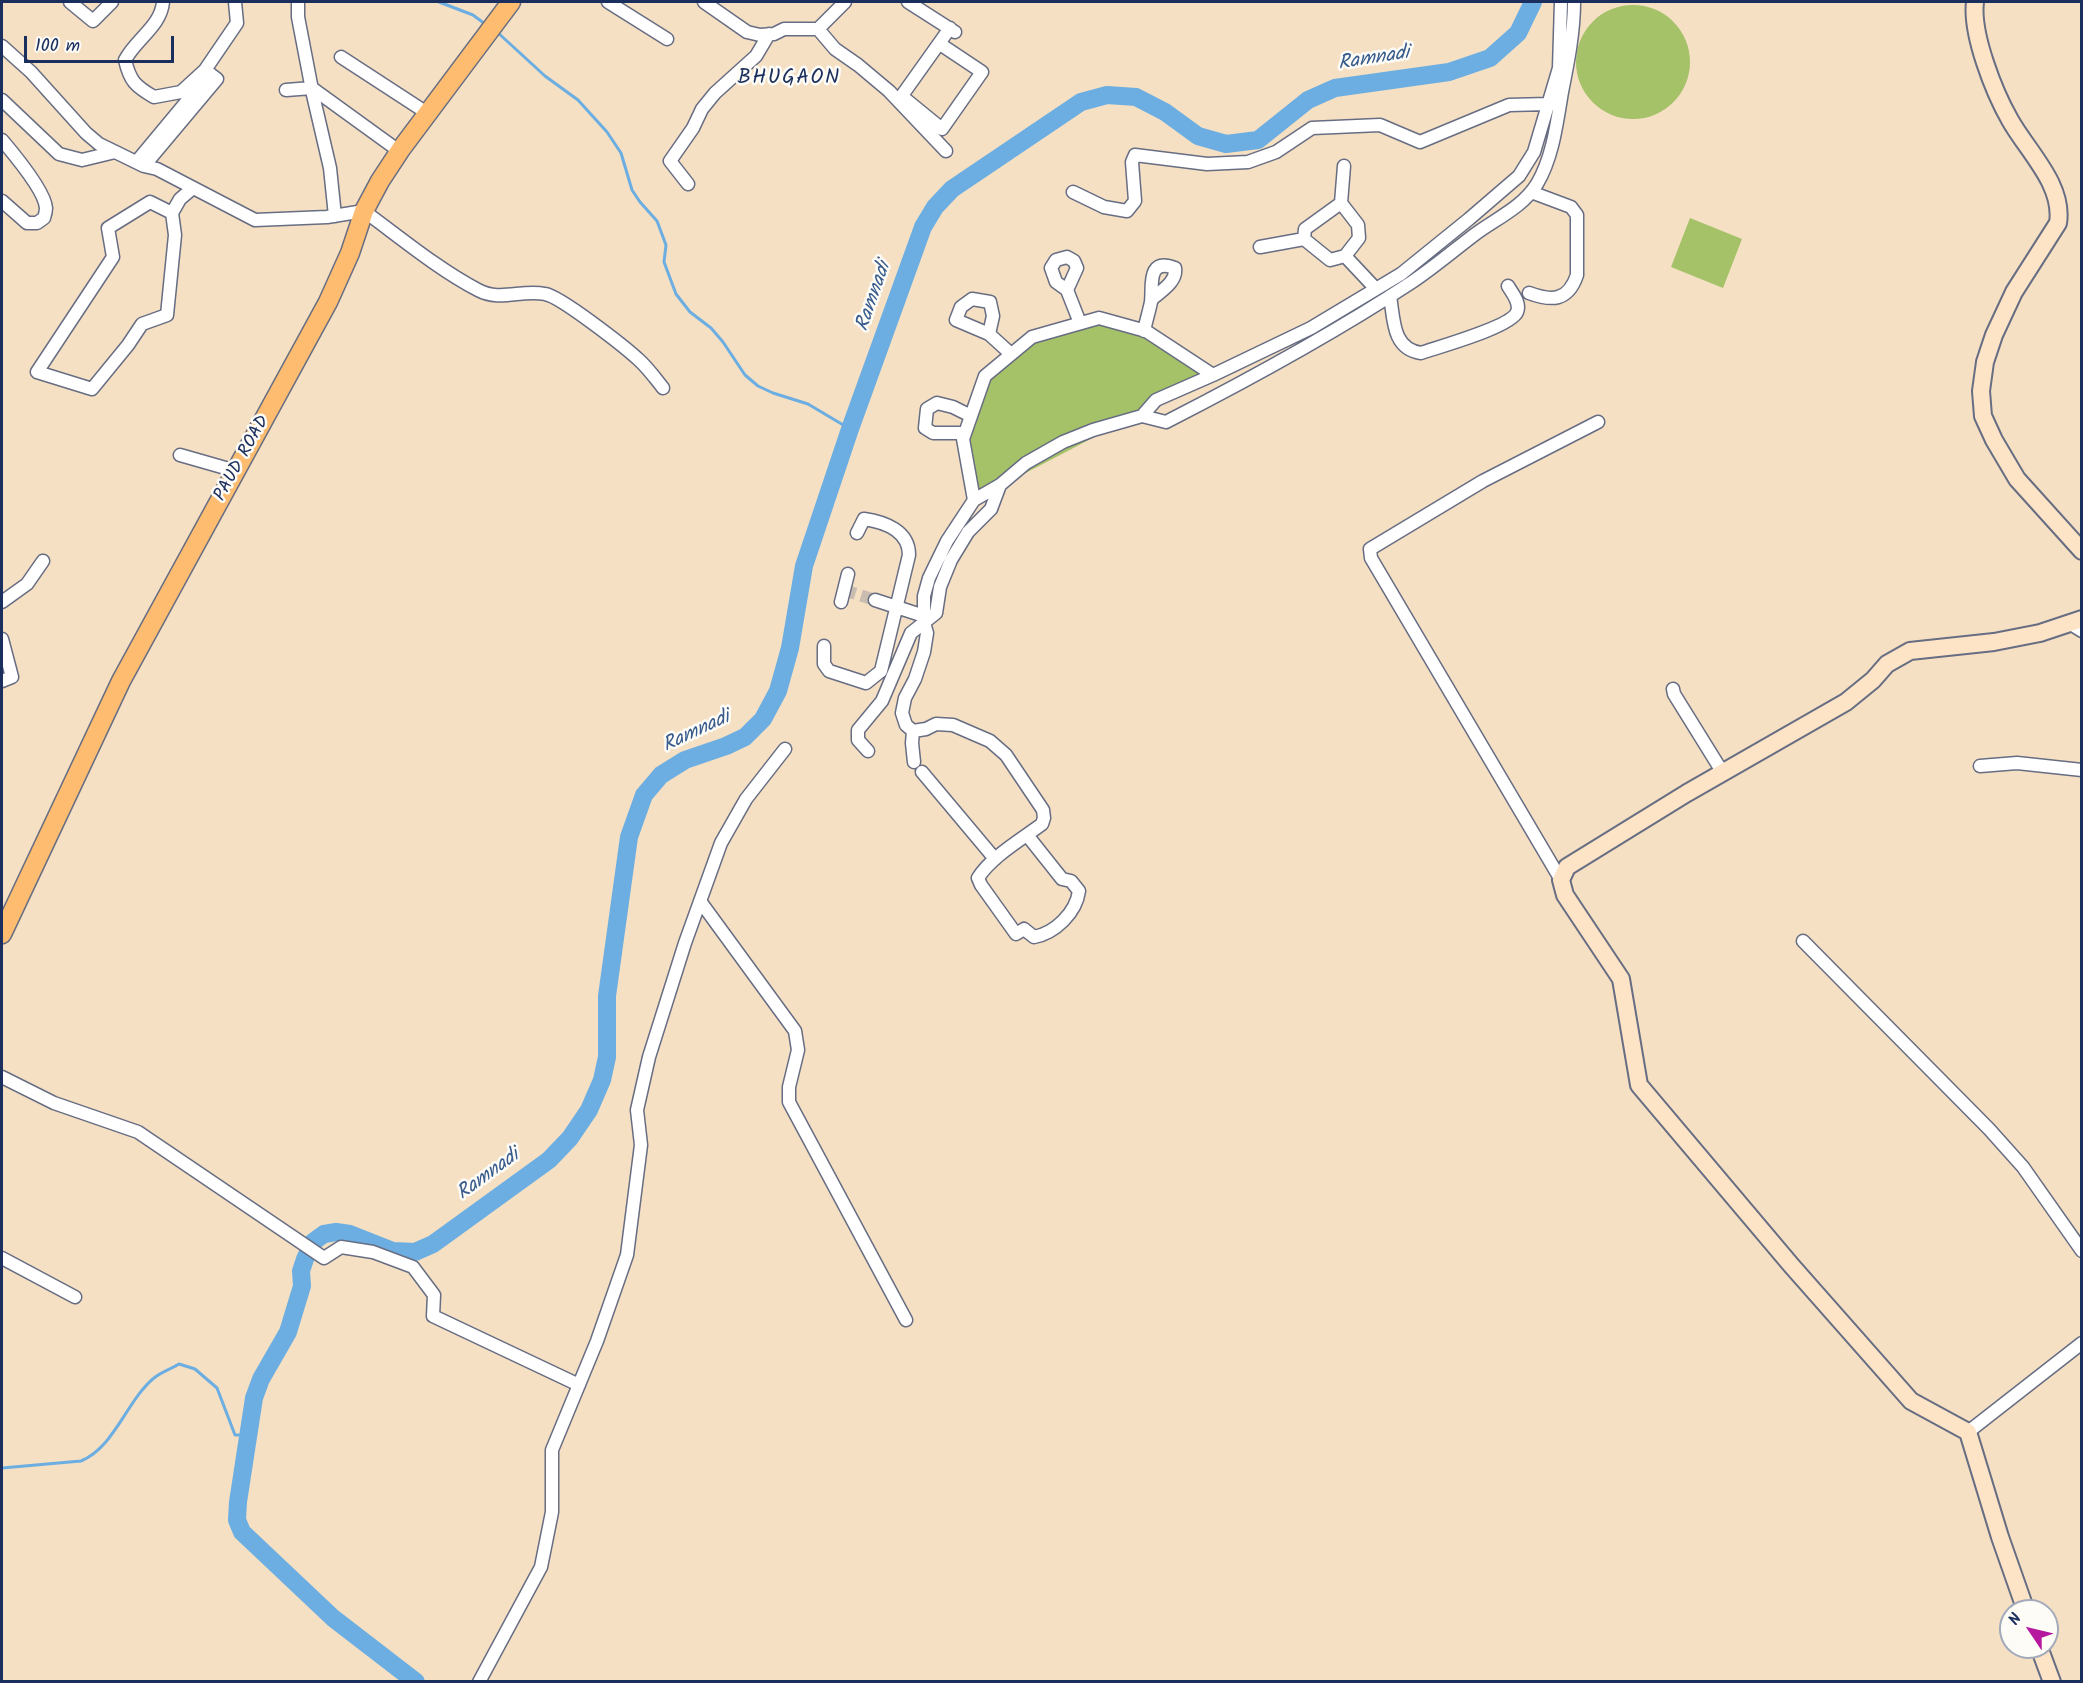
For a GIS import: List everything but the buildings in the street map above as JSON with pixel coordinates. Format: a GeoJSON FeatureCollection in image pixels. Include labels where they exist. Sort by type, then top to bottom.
{"type":"FeatureCollection","features":[{"type":"Feature","properties":{"kind":"main road","name":"PAUD ROAD"},"geometry":{"type":"LineString","coordinates":[[2,934],[6,912],[121,681],[328,302],[350,253],[364,211],[399,151],[506,8]]}},
{"type":"Feature","properties":{"kind":"street"},"geometry":{"type":"LineString","coordinates":[[70,2],[93,21],[111,2]]}},
{"type":"Feature","properties":{"kind":"street"},"geometry":{"type":"LineString","coordinates":[[163,2],[160,18],[131,48],[125,60],[129,76],[138,87],[154,97],[181,92],[211,74]]}},
{"type":"Feature","properties":{"kind":"street"},"geometry":{"type":"LineString","coordinates":[[141,164],[211,74],[237,23],[235,2]]}},
{"type":"Feature","properties":{"kind":"street"},"geometry":{"type":"LineString","coordinates":[[298,2],[298,17],[330,168],[335,216]]}},
{"type":"Feature","properties":{"kind":"street"},"geometry":{"type":"LineString","coordinates":[[608,2],[668,39]]}},
{"type":"Feature","properties":{"kind":"street"},"geometry":{"type":"LineString","coordinates":[[704,2],[747,32],[768,34],[784,29],[818,29],[845,2]]}},
{"type":"Feature","properties":{"kind":"street"},"geometry":{"type":"LineString","coordinates":[[908,2],[953,31],[940,44],[903,94],[904,98],[942,129],[982,72],[940,44]]}},
{"type":"Feature","properties":{"kind":"street"},"geometry":{"type":"LineString","coordinates":[[1142,416],[1156,400],[1311,328],[1401,274],[1519,176],[1534,152],[1559,68],[1561,2]]}},
{"type":"Feature","properties":{"kind":"street"},"geometry":{"type":"LineString","coordinates":[[1027,835],[1062,879],[1071,881],[1079,891],[1078,901],[1069,915],[1046,935],[1034,938],[1024,929],[1016,934],[978,878],[982,871],[996,859],[1027,835],[1042,824],[1043,810],[1006,755],[990,741],[953,725],[936,724],[926,729],[913,731],[906,725],[902,713],[905,698],[915,679],[924,652],[927,633],[924,620],[924,596],[928,578],[947,541],[974,500],[1000,484],[1026,463],[1063,442],[1093,430],[1142,416],[1166,422],[1312,345],[1414,281],[1514,208],[1539,181],[1555,133],[1570,49],[1574,2]]}},
{"type":"Feature","properties":{"kind":"street"},"geometry":{"type":"LineString","coordinates":[[1975,2],[1974,9],[1982,49],[1992,85],[2011,121],[2055,192],[2060,210],[2058,223],[2014,292],[1994,335],[1981,391],[1983,416],[2017,479],[2082,551]]}},
{"type":"Feature","properties":{"kind":"street"},"geometry":{"type":"LineString","coordinates":[[818,29],[835,49],[889,90],[946,152]]}},
{"type":"Feature","properties":{"kind":"street"},"geometry":{"type":"LineString","coordinates":[[688,184],[670,161],[693,128],[702,108],[756,56],[768,34]]}},
{"type":"Feature","properties":{"kind":"street"},"geometry":{"type":"LineString","coordinates":[[2,46],[99,144],[157,169],[255,220],[335,216],[364,211],[479,291],[496,297],[531,292],[548,294],[597,326],[640,360],[663,388]]}},
{"type":"Feature","properties":{"kind":"street"},"geometry":{"type":"LineString","coordinates":[[341,57],[427,113]]}},
{"type":"Feature","properties":{"kind":"street"},"geometry":{"type":"LineString","coordinates":[[286,90],[312,88],[399,151]]}},
{"type":"Feature","properties":{"kind":"street"},"geometry":{"type":"LineString","coordinates":[[2,100],[59,154],[82,160],[115,152]]}},
{"type":"Feature","properties":{"kind":"street"},"geometry":{"type":"LineString","coordinates":[[1073,192],[1104,207],[1127,211],[1135,201],[1132,162],[1135,155],[1207,164],[1248,162],[1276,152],[1312,128],[1380,125],[1420,142],[1509,105],[1548,104]]}},
{"type":"Feature","properties":{"kind":"street"},"geometry":{"type":"LineString","coordinates":[[2,140],[42,195],[46,208],[44,218],[37,223],[27,223],[2,201]]}},
{"type":"Feature","properties":{"kind":"street"},"geometry":{"type":"LineString","coordinates":[[1534,152],[1548,156]]}},
{"type":"Feature","properties":{"kind":"street"},"geometry":{"type":"LineString","coordinates":[[1260,247],[1304,239],[1330,260],[1345,256],[1359,238],[1358,225],[1341,203],[1344,166]]}},
{"type":"Feature","properties":{"kind":"street"},"geometry":{"type":"LineString","coordinates":[[172,213],[150,201],[108,228],[112,257],[37,372],[92,389],[142,324],[167,315],[175,235],[172,213],[180,200],[193,188]]}},
{"type":"Feature","properties":{"kind":"street"},"geometry":{"type":"LineString","coordinates":[[1528,293],[1545,299],[1555,299],[1574,284],[1578,275],[1577,215],[1571,207],[1531,192]]}},
{"type":"Feature","properties":{"kind":"street"},"geometry":{"type":"LineString","coordinates":[[1304,239],[1305,229],[1341,203]]}},
{"type":"Feature","properties":{"kind":"street"},"geometry":{"type":"LineString","coordinates":[[1345,256],[1376,289]]}},
{"type":"Feature","properties":{"kind":"street"},"geometry":{"type":"LineString","coordinates":[[1390,296],[1399,339],[1411,351],[1421,352],[1498,326],[1511,319],[1517,312],[1518,303],[1508,286]]}},
{"type":"Feature","properties":{"kind":"street"},"geometry":{"type":"LineString","coordinates":[[1066,291],[1080,323]]}},
{"type":"Feature","properties":{"kind":"street"},"geometry":{"type":"LineString","coordinates":[[1144,331],[1152,299]]}},
{"type":"Feature","properties":{"kind":"street"},"geometry":{"type":"LineString","coordinates":[[974,500],[963,440],[971,416],[986,376],[1032,337],[1099,318],[1144,331],[1213,375]]}},
{"type":"Feature","properties":{"kind":"street"},"geometry":{"type":"LineString","coordinates":[[989,334],[1011,354]]}},
{"type":"Feature","properties":{"kind":"street"},"geometry":{"type":"LineString","coordinates":[[965,433],[933,433],[925,428],[927,409],[937,403],[971,416]]}},
{"type":"Feature","properties":{"kind":"street"},"geometry":{"type":"LineString","coordinates":[[1598,422],[1483,481],[1370,549],[1371,558],[1561,880],[1565,895],[1621,979],[1639,1085],[1791,1265],[1911,1401],[1968,1432],[2022,1599]]}},
{"type":"Feature","properties":{"kind":"street"},"geometry":{"type":"LineString","coordinates":[[180,454],[236,471]]}},
{"type":"Feature","properties":{"kind":"street"},"geometry":{"type":"LineString","coordinates":[[868,751],[858,740],[858,730],[882,701],[911,633],[924,620],[936,613],[940,587],[951,560],[968,532],[991,508],[1000,484]]}},
{"type":"Feature","properties":{"kind":"street"},"geometry":{"type":"LineString","coordinates":[[824,646],[824,664],[829,671],[866,683],[881,671],[909,555],[909,546],[904,537],[894,528],[874,521],[864,519],[857,533]]}},
{"type":"Feature","properties":{"kind":"street"},"geometry":{"type":"LineString","coordinates":[[2,602],[27,584],[43,561]]}},
{"type":"Feature","properties":{"kind":"street"},"geometry":{"type":"LineString","coordinates":[[841,602],[848,574]]}},
{"type":"Feature","properties":{"kind":"street"},"geometry":{"type":"LineString","coordinates":[[875,600],[897,607],[924,620]]}},
{"type":"Feature","properties":{"kind":"street"},"geometry":{"type":"LineString","coordinates":[[1561,880],[1567,867],[1638,822],[1846,702],[1873,680],[1887,664],[1910,651],[1995,642],[2077,624]]}},
{"type":"Feature","properties":{"kind":"street"},"geometry":{"type":"LineString","coordinates":[[2,639],[12,677],[2,681]]}},
{"type":"Feature","properties":{"kind":"street"},"geometry":{"type":"LineString","coordinates":[[1673,689],[1723,773]]}},
{"type":"Feature","properties":{"kind":"street"},"geometry":{"type":"LineString","coordinates":[[913,731],[912,743],[918,767],[996,859]]}},
{"type":"Feature","properties":{"kind":"street"},"geometry":{"type":"LineString","coordinates":[[479,1682],[541,1567],[552,1512],[552,1450],[627,1256],[641,1145],[637,1110],[649,1057],[700,901],[721,843],[746,799],[785,749]]}},
{"type":"Feature","properties":{"kind":"street"},"geometry":{"type":"LineString","coordinates":[[1980,766],[2017,763],[2082,770]]}},
{"type":"Feature","properties":{"kind":"street"},"geometry":{"type":"LineString","coordinates":[[700,901],[795,1031],[798,1050],[789,1088],[789,1101],[906,1320]]}},
{"type":"Feature","properties":{"kind":"street"},"geometry":{"type":"LineString","coordinates":[[1803,941],[1989,1129],[2023,1167],[2078,1239],[2082,1251]]}},
{"type":"Feature","properties":{"kind":"street"},"geometry":{"type":"LineString","coordinates":[[2,1077],[54,1102],[138,1132],[324,1258],[340,1247],[373,1252],[413,1267],[434,1295],[433,1316],[579,1385]]}},
{"type":"Feature","properties":{"kind":"street"},"geometry":{"type":"LineString","coordinates":[[2,1258],[75,1297]]}},
{"type":"Feature","properties":{"kind":"street"},"geometry":{"type":"LineString","coordinates":[[1968,1432],[2082,1343]]}},
{"type":"Feature","properties":{"kind":"street"},"geometry":{"type":"LineString","coordinates":[[2043,1659],[2052,1682]]}},
{"type":"Feature","properties":{"kind":"green space"},"geometry":{"type":"Polygon","coordinates":[[[1633,5],[1655,9],[1674,21],[1686,40],[1690,62],[1686,84],[1674,103],[1655,115],[1633,119],[1611,115],[1592,103],[1580,84],[1576,62],[1580,40],[1592,21],[1611,9],[1633,5]]]}},
{"type":"Feature","properties":{"kind":"green space"},"geometry":{"type":"Polygon","coordinates":[[[1690,218],[1742,239],[1723,288],[1671,267],[1690,218]]]}},
{"type":"Feature","properties":{"kind":"green space"},"geometry":{"type":"Polygon","coordinates":[[[1099,318],[1146,331],[1213,375],[974,500],[963,439],[985,376],[1032,337],[1099,318]]]}},
{"type":"Feature","properties":{"kind":"waterway"},"geometry":{"type":"LineString","coordinates":[[439,2],[473,15],[485,24]]}},
{"type":"Feature","properties":{"kind":"waterway","name":"Ramnadi"},"geometry":{"type":"LineString","coordinates":[[416,1682],[333,1618],[242,1532],[237,1520],[238,1502],[254,1398],[261,1379],[288,1332],[302,1286],[301,1271],[313,1242],[324,1234],[336,1232],[350,1234],[393,1251],[415,1252],[433,1244],[549,1160],[570,1138],[589,1110],[602,1080],[607,1057],[607,996],[629,837],[644,795],[661,775],[685,760],[745,737],[763,719],[778,691],[790,648],[804,566],[850,429],[923,227],[935,207],[952,189],[1081,102],[1107,95],[1136,97],[1165,112],[1198,136],[1226,144],[1258,140],[1308,100],[1335,88],[1449,72],[1490,58],[1518,33],[1533,2]]}},
{"type":"Feature","properties":{"kind":"waterway"},"geometry":{"type":"LineString","coordinates":[[496,31],[545,76],[578,100],[607,132],[621,153],[632,190],[657,221],[666,245],[664,262],[676,294],[690,312],[711,328],[723,342],[745,375],[758,386],[808,404],[850,429]]}},
{"type":"Feature","properties":{"kind":"waterway"},"geometry":{"type":"LineString","coordinates":[[2,1468],[81,1461],[93,1455],[103,1446],[144,1387],[157,1376],[179,1364],[195,1369],[217,1388],[235,1435],[249,1435]]}},
{"type":"Feature","properties":{"kind":"tunnel"},"geometry":{"type":"LineString","coordinates":[[844,590],[875,600]]}},
{"type":"Feature","properties":{"kind":"district","name":"BHUGAON"},"geometry":{"type":"Point","coordinates":[789,79]}}]}
